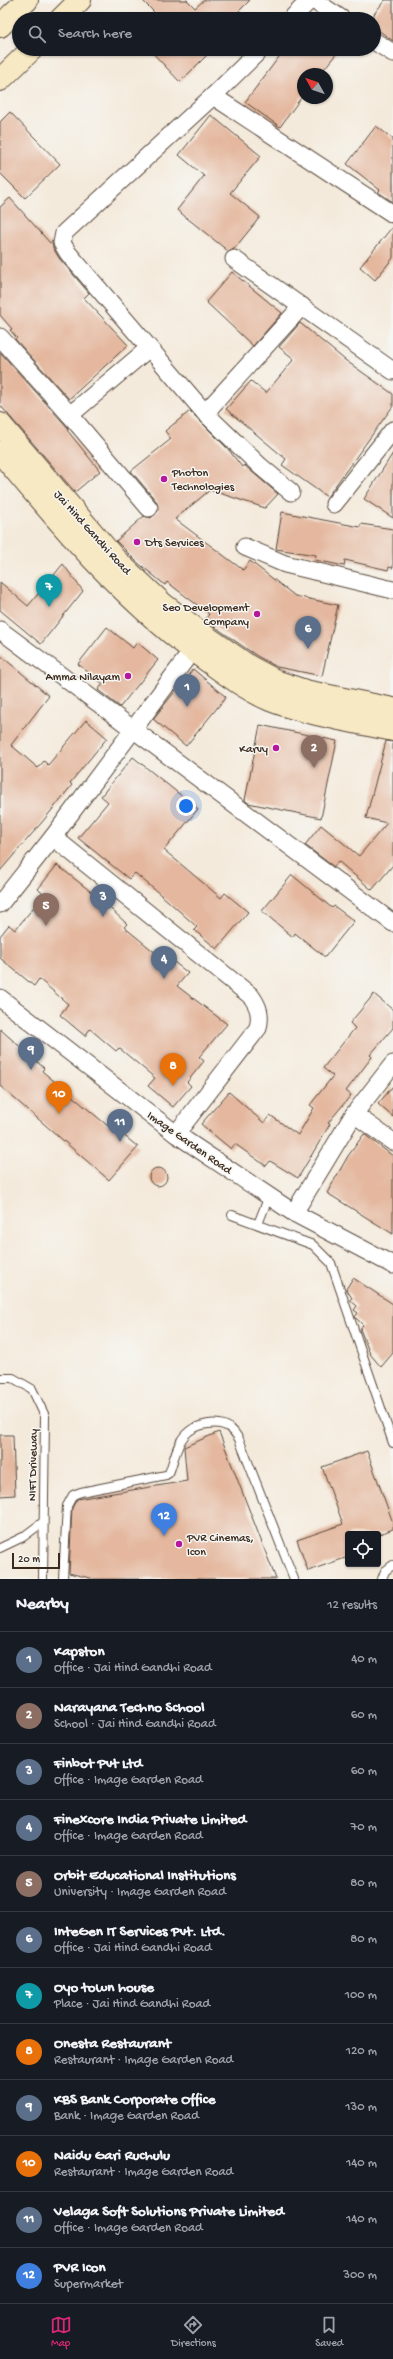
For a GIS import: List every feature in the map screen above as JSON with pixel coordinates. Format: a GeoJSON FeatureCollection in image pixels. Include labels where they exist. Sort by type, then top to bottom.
{"type":"FeatureCollection","features":[{"type":"Feature","properties":{"kind":"street"},"geometry":{"type":"LineString","coordinates":[[15,12],[27,0]]}},
{"type":"Feature","properties":{"kind":"street"},"geometry":{"type":"LineString","coordinates":[[68,12],[80,0]]}},
{"type":"Feature","properties":{"kind":"street"},"geometry":{"type":"LineString","coordinates":[[299,12],[312,0],[331,12]]}},
{"type":"Feature","properties":{"kind":"street"},"geometry":{"type":"LineString","coordinates":[[0,26],[12,14]]}},
{"type":"Feature","properties":{"kind":"street"},"geometry":{"type":"LineString","coordinates":[[381,45],[393,53]]}},
{"type":"Feature","properties":{"kind":"street"},"geometry":{"type":"LineString","coordinates":[[0,80],[25,56]]}},
{"type":"Feature","properties":{"kind":"street"},"geometry":{"type":"LineString","coordinates":[[254,56],[213,96],[64,233],[62,243],[68,253],[205,413],[260,466],[291,492]]}},
{"type":"Feature","properties":{"kind":"street"},"geometry":{"type":"LineString","coordinates":[[213,96],[393,214]]}},
{"type":"Feature","properties":{"kind":"street"},"geometry":{"type":"LineString","coordinates":[[234,259],[393,371]]}},
{"type":"Feature","properties":{"kind":"street"},"geometry":{"type":"LineString","coordinates":[[205,413],[302,306]]}},
{"type":"Feature","properties":{"kind":"street"},"geometry":{"type":"LineString","coordinates":[[0,337],[70,415],[149,508]]}},
{"type":"Feature","properties":{"kind":"street"},"geometry":{"type":"LineString","coordinates":[[70,415],[149,348]]}},
{"type":"Feature","properties":{"kind":"street","name":"Jai Hind Gandhi Road"},"geometry":{"type":"LineString","coordinates":[[0,424],[115,559],[163,604],[198,643],[242,685],[270,700],[294,708],[393,730]]}},
{"type":"Feature","properties":{"kind":"street"},"geometry":{"type":"LineString","coordinates":[[334,504],[393,430]]}},
{"type":"Feature","properties":{"kind":"street","name":"Jai Hind Gandhi Road"},"geometry":{"type":"LineString","coordinates":[[0,452],[99,568],[124,593],[198,643],[250,667],[278,682],[305,690],[393,709]]}},
{"type":"Feature","properties":{"kind":"street"},"geometry":{"type":"LineString","coordinates":[[245,547],[284,564],[393,590]]}},
{"type":"Feature","properties":{"kind":"street"},"geometry":{"type":"LineString","coordinates":[[0,630],[132,730],[393,923]]}},
{"type":"Feature","properties":{"kind":"street"},"geometry":{"type":"LineString","coordinates":[[0,904],[53,837],[198,643]]}},
{"type":"Feature","properties":{"kind":"street"},"geometry":{"type":"LineString","coordinates":[[53,837],[251,996],[258,1007],[260,1018],[258,1028],[176,1134]]}},
{"type":"Feature","properties":{"kind":"street","name":"Image Garden Road"},"geometry":{"type":"LineString","coordinates":[[0,998],[176,1134],[294,1213],[393,1265]]}},
{"type":"Feature","properties":{"kind":"street"},"geometry":{"type":"LineString","coordinates":[[294,1213],[354,1114],[393,1064]]}},
{"type":"Feature","properties":{"kind":"street"},"geometry":{"type":"LineString","coordinates":[[354,1114],[393,1142]]}},
{"type":"Feature","properties":{"kind":"lane"},"geometry":{"type":"LineString","coordinates":[[258,1224],[270,1196]]}},
{"type":"Feature","properties":{"kind":"lane"},"geometry":{"type":"LineString","coordinates":[[232,1215],[313,1245],[331,1263],[393,1443]]}},
{"type":"Feature","properties":{"kind":"lane","name":"NIFT Driveway"},"geometry":{"type":"LineString","coordinates":[[0,1378],[13,1378],[32,1389],[45,1416],[43,1579]]}},
{"type":"Feature","properties":{"kind":"lane"},"geometry":{"type":"LineString","coordinates":[[63,1579],[67,1506],[73,1496],[81,1492],[166,1475],[169,1473],[178,1446],[185,1436],[194,1429],[205,1425],[221,1425],[232,1429],[239,1439],[294,1579]]}},
{"type":"Feature","properties":{"kind":"lane"},"geometry":{"type":"LineString","coordinates":[[0,1548],[23,1537],[44,1522]]}},
{"type":"Feature","properties":{"kind":"lane"},"geometry":{"type":"LineString","coordinates":[[382,1579],[386,1571],[393,1565]]}},
{"type":"Feature","properties":{"kind":"building"},"geometry":{"type":"Polygon","coordinates":[[[142,0],[187,0],[195,8],[204,0],[250,0],[239,11],[240,12],[154,12],[142,0]]]}},
{"type":"Feature","properties":{"kind":"building"},"geometry":{"type":"Polygon","coordinates":[[[385,0],[393,0],[393,41],[381,32],[381,12],[376,12],[385,0]]]}},
{"type":"Feature","properties":{"kind":"building"},"geometry":{"type":"Polygon","coordinates":[[[156,56],[206,56],[180,82],[156,56]]]}},
{"type":"Feature","properties":{"kind":"building"},"geometry":{"type":"Polygon","coordinates":[[[280,56],[334,56],[325,68],[297,68],[297,103],[280,127],[245,102],[280,56]]]}},
{"type":"Feature","properties":{"kind":"building"},"geometry":{"type":"Polygon","coordinates":[[[10,112],[60,164],[25,198],[0,173],[0,122],[10,112]]]}},
{"type":"Feature","properties":{"kind":"building"},"geometry":{"type":"Polygon","coordinates":[[[211,115],[261,156],[230,193],[260,217],[234,249],[228,251],[177,210],[204,176],[179,155],[211,115]]]}},
{"type":"Feature","properties":{"kind":"building"},"geometry":{"type":"Polygon","coordinates":[[[376,126],[393,139],[393,202],[378,192],[380,190],[347,164],[376,126]]]}},
{"type":"Feature","properties":{"kind":"building"},"geometry":{"type":"Polygon","coordinates":[[[10,198],[50,243],[52,241],[53,248],[59,258],[89,293],[84,298],[128,345],[69,399],[15,339],[17,338],[10,330],[12,329],[0,315],[0,207],[10,198]]]}},
{"type":"Feature","properties":{"kind":"building"},"geometry":{"type":"Polygon","coordinates":[[[393,226],[393,258],[375,280],[360,267],[393,226]]]}},
{"type":"Feature","properties":{"kind":"building"},"geometry":{"type":"Polygon","coordinates":[[[232,272],[282,313],[253,346],[206,302],[232,272]]]}},
{"type":"Feature","properties":{"kind":"building"},"geometry":{"type":"Polygon","coordinates":[[[300,323],[345,360],[393,394],[393,406],[327,497],[282,465],[286,459],[226,409],[251,381],[266,393],[294,359],[279,347],[300,323]]]}},
{"type":"Feature","properties":{"kind":"building"},"geometry":{"type":"Polygon","coordinates":[[[0,352],[69,429],[67,430],[100,471],[75,492],[0,405],[0,352]]]}},
{"type":"Feature","properties":{"kind":"building"},"geometry":{"type":"Polygon","coordinates":[[[190,411],[228,449],[242,467],[244,465],[278,494],[265,508],[210,490],[175,519],[243,570],[250,561],[295,596],[338,605],[322,676],[277,667],[257,656],[205,620],[209,614],[167,582],[165,585],[137,562],[116,541],[144,516],[151,518],[158,511],[157,502],[131,471],[171,439],[165,431],[190,411]]]}},
{"type":"Feature","properties":{"kind":"building"},"geometry":{"type":"Polygon","coordinates":[[[393,453],[393,518],[364,499],[393,453]]]}},
{"type":"Feature","properties":{"kind":"building"},"geometry":{"type":"Polygon","coordinates":[[[282,512],[360,527],[361,524],[393,529],[393,568],[389,567],[388,570],[345,560],[344,566],[315,560],[316,555],[276,549],[282,512]]]}},
{"type":"Feature","properties":{"kind":"building"},"geometry":{"type":"Polygon","coordinates":[[[63,564],[83,591],[41,644],[0,610],[0,582],[28,606],[63,564]]]}},
{"type":"Feature","properties":{"kind":"building"},"geometry":{"type":"Polygon","coordinates":[[[107,627],[133,648],[137,642],[158,660],[120,707],[98,690],[103,684],[78,664],[107,627]]]}},
{"type":"Feature","properties":{"kind":"building"},"geometry":{"type":"Polygon","coordinates":[[[0,655],[49,696],[11,745],[38,768],[44,761],[48,765],[86,720],[107,738],[70,783],[72,785],[0,871],[0,655]]]}},
{"type":"Feature","properties":{"kind":"building"},"geometry":{"type":"Polygon","coordinates":[[[193,669],[226,697],[186,746],[153,719],[193,669]]]}},
{"type":"Feature","properties":{"kind":"building"},"geometry":{"type":"Polygon","coordinates":[[[260,725],[337,741],[321,818],[248,803],[245,800],[260,725]]]}},
{"type":"Feature","properties":{"kind":"building"},"geometry":{"type":"Polygon","coordinates":[[[386,741],[393,742],[393,865],[372,890],[338,861],[334,867],[305,845],[321,825],[359,856],[387,823],[366,818],[386,741]]]}},
{"type":"Feature","properties":{"kind":"building"},"geometry":{"type":"Polygon","coordinates":[[[133,757],[198,809],[164,850],[221,898],[225,893],[248,912],[217,949],[194,930],[197,927],[135,873],[129,879],[78,838],[108,802],[101,796],[133,757]]]}},
{"type":"Feature","properties":{"kind":"building"},"geometry":{"type":"Polygon","coordinates":[[[57,865],[99,898],[127,924],[124,927],[163,959],[165,955],[188,973],[177,986],[227,1024],[199,1057],[204,1061],[187,1082],[191,1086],[173,1107],[148,1086],[155,1078],[119,1048],[116,1051],[90,1029],[85,1036],[60,1015],[68,1004],[39,979],[34,986],[0,958],[0,936],[9,925],[15,930],[44,895],[38,889],[57,865]]]}},
{"type":"Feature","properties":{"kind":"building"},"geometry":{"type":"Polygon","coordinates":[[[292,875],[332,908],[334,906],[354,921],[325,957],[295,933],[293,937],[262,911],[292,875]]]}},
{"type":"Feature","properties":{"kind":"building"},"geometry":{"type":"Polygon","coordinates":[[[374,994],[393,1010],[393,1028],[370,1055],[372,1057],[346,1091],[351,1095],[328,1123],[330,1124],[298,1178],[270,1161],[266,1166],[235,1144],[231,1149],[201,1124],[229,1092],[264,1123],[270,1115],[298,1135],[314,1108],[310,1105],[333,1076],[323,1068],[355,1028],[350,1023],[374,994]]]}},
{"type":"Feature","properties":{"kind":"building"},"geometry":{"type":"Polygon","coordinates":[[[0,1029],[44,1068],[42,1071],[108,1126],[110,1124],[138,1147],[109,1180],[0,1086],[0,1029]]]}},
{"type":"Feature","properties":{"kind":"building"},"geometry":{"type":"Polygon","coordinates":[[[393,1086],[393,1117],[378,1104],[393,1086]]]}},
{"type":"Feature","properties":{"kind":"building"},"geometry":{"type":"Polygon","coordinates":[[[364,1134],[393,1156],[393,1234],[327,1193],[348,1156],[364,1134]]]}},
{"type":"Feature","properties":{"kind":"building"},"geometry":{"type":"Polygon","coordinates":[[[154,1168],[162,1168],[167,1173],[165,1184],[162,1186],[154,1186],[149,1181],[149,1173],[154,1168]]]}},
{"type":"Feature","properties":{"kind":"building"},"geometry":{"type":"Polygon","coordinates":[[[353,1278],[393,1304],[393,1353],[381,1367],[370,1354],[360,1329],[363,1325],[355,1317],[358,1313],[354,1310],[357,1306],[350,1300],[352,1298],[346,1289],[353,1278]]]}},
{"type":"Feature","properties":{"kind":"building"},"geometry":{"type":"Polygon","coordinates":[[[219,1432],[276,1579],[94,1579],[69,1573],[72,1508],[77,1499],[187,1481],[184,1447],[219,1432]]]}},
{"type":"Feature","properties":{"kind":"building"},"geometry":{"type":"Polygon","coordinates":[[[0,1435],[13,1435],[15,1495],[0,1496],[0,1435]]]}},
{"type":"Feature","properties":{"kind":"building"},"geometry":{"type":"Polygon","coordinates":[[[367,1451],[393,1523],[393,1529],[381,1534],[381,1531],[345,1531],[345,1558],[308,1571],[297,1540],[343,1524],[322,1467],[367,1451]]]}},
{"type":"Feature","properties":{"kind":"place","name":"Photon Technologies"},"geometry":{"type":"Point","coordinates":[164,479]}},
{"type":"Feature","properties":{"kind":"place","name":"Dts Services"},"geometry":{"type":"Point","coordinates":[137,542]}},
{"type":"Feature","properties":{"kind":"place","name":"Oyo town house"},"geometry":{"type":"Point","coordinates":[49,607]}},
{"type":"Feature","properties":{"kind":"place","name":"Seo Development Company"},"geometry":{"type":"Point","coordinates":[257,614]}},
{"type":"Feature","properties":{"kind":"place","name":"InteGen IT Services Pvt. Ltd."},"geometry":{"type":"Point","coordinates":[308,649]}},
{"type":"Feature","properties":{"kind":"place","name":"Amma Nilayam"},"geometry":{"type":"Point","coordinates":[128,676]}},
{"type":"Feature","properties":{"kind":"place","name":"Kapston"},"geometry":{"type":"Point","coordinates":[187,707]}},
{"type":"Feature","properties":{"kind":"place","name":"Karvy"},"geometry":{"type":"Point","coordinates":[276,748]}},
{"type":"Feature","properties":{"kind":"place","name":"Narayana Techno School"},"geometry":{"type":"Point","coordinates":[314,768]}},
{"type":"Feature","properties":{"kind":"place","name":"Finbot Pvt Ltd"},"geometry":{"type":"Point","coordinates":[103,917]}},
{"type":"Feature","properties":{"kind":"place","name":"Orbit Educational Institutions"},"geometry":{"type":"Point","coordinates":[46,926]}},
{"type":"Feature","properties":{"kind":"place","name":"Finexcore India Private Limited"},"geometry":{"type":"Point","coordinates":[164,979]}},
{"type":"Feature","properties":{"kind":"place","name":"KBS Bank Corporate Office"},"geometry":{"type":"Point","coordinates":[31,1070]}},
{"type":"Feature","properties":{"kind":"place","name":"Onesta Restaurant"},"geometry":{"type":"Point","coordinates":[173,1086]}},
{"type":"Feature","properties":{"kind":"place","name":"Naidu Gari Ruchulu"},"geometry":{"type":"Point","coordinates":[59,1114]}},
{"type":"Feature","properties":{"kind":"place","name":"Velaga Soft Solutions Private Limited"},"geometry":{"type":"Point","coordinates":[120,1142]}},
{"type":"Feature","properties":{"kind":"place","name":"PVR Icon"},"geometry":{"type":"Point","coordinates":[164,1536]}},
{"type":"Feature","properties":{"kind":"place","name":"PVR Cinemas, Icon"},"geometry":{"type":"Point","coordinates":[179,1544]}}]}
